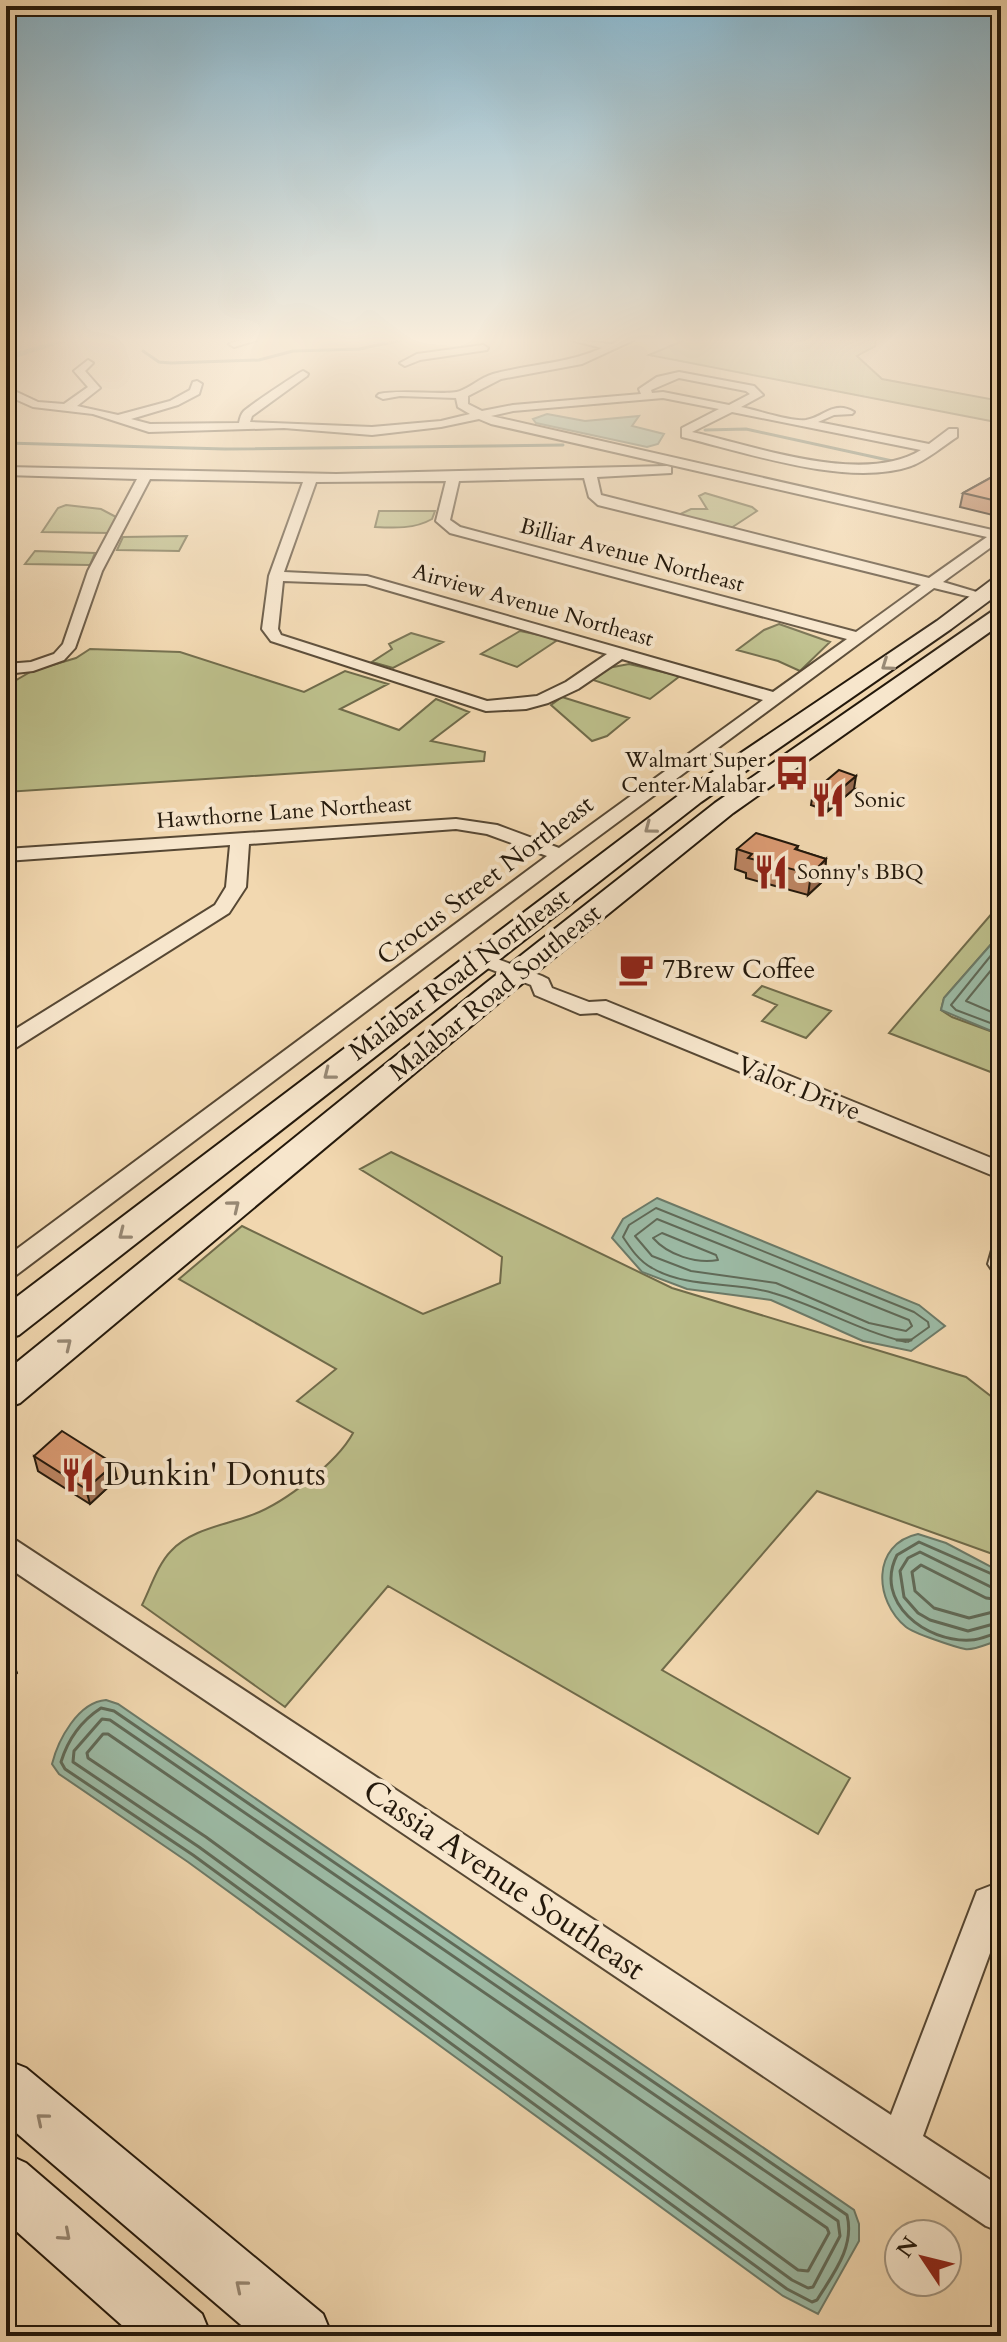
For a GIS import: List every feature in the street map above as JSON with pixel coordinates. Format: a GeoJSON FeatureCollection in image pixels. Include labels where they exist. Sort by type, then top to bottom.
{"type":"FeatureCollection","features":[{"type":"Feature","properties":{"kind":"main road","name":"Malabar Road Northeast"},"geometry":{"type":"LineString","coordinates":[[6,1325],[692,797],[955,632],[983,596],[1001,582]]}},
{"type":"Feature","properties":{"kind":"main road","name":"Malabar Road Southeast"},"geometry":{"type":"LineString","coordinates":[[6,1393],[314,1140],[529,978],[724,808],[955,632],[1001,614]]}},
{"type":"Feature","properties":{"kind":"main road"},"geometry":{"type":"LineString","coordinates":[[271,1119],[314,1140]]}},
{"type":"Feature","properties":{"kind":"main road"},"geometry":{"type":"LineString","coordinates":[[6,2088],[301,2336]]}},
{"type":"Feature","properties":{"kind":"main road"},"geometry":{"type":"LineString","coordinates":[[6,2183],[180,2336]]}},
{"type":"Feature","properties":{"kind":"street"},"geometry":{"type":"LineString","coordinates":[[613,449],[999,536]]}},
{"type":"Feature","properties":{"kind":"street"},"geometry":{"type":"LineString","coordinates":[[752,449],[828,467],[863,470],[878,480],[893,478],[884,469],[908,463],[929,449]]}},
{"type":"Feature","properties":{"kind":"street"},"geometry":{"type":"LineString","coordinates":[[6,471],[311,478],[590,474],[699,468]]}},
{"type":"Feature","properties":{"kind":"street"},"geometry":{"type":"LineString","coordinates":[[590,474],[595,497],[603,502],[983,596]]}},
{"type":"Feature","properties":{"kind":"street"},"geometry":{"type":"LineString","coordinates":[[6,669],[33,666],[59,657],[70,645],[95,571],[145,476]]}},
{"type":"Feature","properties":{"kind":"street","name":"Billiar Avenue Northeast"},"geometry":{"type":"LineString","coordinates":[[454,476],[443,521],[455,530],[858,637]]}},
{"type":"Feature","properties":{"kind":"street"},"geometry":{"type":"LineString","coordinates":[[311,478],[276,576],[270,629],[276,638],[486,706],[514,708],[541,703],[620,653]]}},
{"type":"Feature","properties":{"kind":"street","name":"Crocus Street Northeast"},"geometry":{"type":"LineString","coordinates":[[6,1270],[561,855],[999,536]]}},
{"type":"Feature","properties":{"kind":"street","name":"Airview Avenue Northeast"},"geometry":{"type":"LineString","coordinates":[[276,576],[367,580],[775,698]]}},
{"type":"Feature","properties":{"kind":"street","name":"Hawthorne Lane Northeast"},"geometry":{"type":"LineString","coordinates":[[6,855],[456,824],[491,829],[561,855]]}},
{"type":"Feature","properties":{"kind":"street"},"geometry":{"type":"LineString","coordinates":[[6,1044],[222,909],[236,887],[240,839]]}},
{"type":"Feature","properties":{"kind":"street","name":"Valor Drive"},"geometry":{"type":"LineString","coordinates":[[479,958],[529,978],[542,991],[588,1009],[598,1006],[1001,1171]]}},
{"type":"Feature","properties":{"kind":"street"},"geometry":{"type":"LineString","coordinates":[[1001,1256],[1001,1264]]}},
{"type":"Feature","properties":{"kind":"street","name":"Cassia Avenue Southeast"},"geometry":{"type":"LineString","coordinates":[[6,1550],[1001,2211]]}},
{"type":"Feature","properties":{"kind":"street"},"geometry":{"type":"LineString","coordinates":[[900,2144],[990,1904]]}},
{"type":"Feature","properties":{"kind":"green space"},"geometry":{"type":"Polygon","coordinates":[[[705,493],[757,511],[728,530],[674,517],[691,509],[707,509],[699,496],[705,493]]]}},
{"type":"Feature","properties":{"kind":"green space"},"geometry":{"type":"Polygon","coordinates":[[[66,505],[101,509],[118,518],[110,533],[42,532],[58,508],[66,505]]]}},
{"type":"Feature","properties":{"kind":"green space"},"geometry":{"type":"Polygon","coordinates":[[[379,511],[435,511],[432,519],[425,522],[390,528],[375,527],[379,511]]]}},
{"type":"Feature","properties":{"kind":"green space"},"geometry":{"type":"Polygon","coordinates":[[[187,536],[179,551],[117,550],[123,537],[187,536]]]}},
{"type":"Feature","properties":{"kind":"green space"},"geometry":{"type":"Polygon","coordinates":[[[35,551],[95,553],[90,565],[25,564],[35,551]]]}},
{"type":"Feature","properties":{"kind":"green space"},"geometry":{"type":"Polygon","coordinates":[[[779,624],[830,642],[800,671],[778,661],[737,650],[764,630],[779,624]]]}},
{"type":"Feature","properties":{"kind":"green space"},"geometry":{"type":"Polygon","coordinates":[[[520,631],[559,639],[517,667],[481,654],[520,631]]]}},
{"type":"Feature","properties":{"kind":"green space"},"geometry":{"type":"Polygon","coordinates":[[[411,633],[443,642],[393,668],[372,662],[392,649],[389,644],[411,633]]]}},
{"type":"Feature","properties":{"kind":"green space"},"geometry":{"type":"Polygon","coordinates":[[[90,649],[180,652],[304,692],[345,671],[388,684],[340,709],[399,730],[436,699],[469,712],[431,741],[485,752],[484,761],[6,792],[6,686],[32,671],[76,658],[90,649]]]}},
{"type":"Feature","properties":{"kind":"green space"},"geometry":{"type":"Polygon","coordinates":[[[629,664],[680,676],[650,699],[593,680],[608,668],[629,664]]]}},
{"type":"Feature","properties":{"kind":"green space"},"geometry":{"type":"Polygon","coordinates":[[[562,697],[629,718],[607,736],[592,741],[551,705],[562,697]]]}},
{"type":"Feature","properties":{"kind":"green space"},"geometry":{"type":"Polygon","coordinates":[[[994,911],[1001,914],[1001,933],[944,998],[941,1010],[1001,1035],[1001,1076],[889,1033],[994,911]]]}},
{"type":"Feature","properties":{"kind":"green space"},"geometry":{"type":"Polygon","coordinates":[[[762,986],[831,1011],[806,1038],[762,1021],[777,1005],[753,995],[762,986]]]}},
{"type":"Feature","properties":{"kind":"green space"},"geometry":{"type":"Polygon","coordinates":[[[391,1152],[672,1288],[966,1377],[1001,1404],[1001,1557],[817,1491],[662,1670],[850,1778],[818,1834],[388,1586],[285,1707],[142,1605],[162,1563],[179,1544],[197,1533],[277,1503],[322,1470],[353,1433],[297,1401],[336,1369],[179,1279],[242,1226],[423,1314],[500,1283],[502,1257],[360,1169],[391,1152]]]}},
{"type":"Feature","properties":{"kind":"water"},"geometry":{"type":"Polygon","coordinates":[[[1001,933],[1001,1035],[941,1010],[944,998],[1001,933]]]}},
{"type":"Feature","properties":{"kind":"water"},"geometry":{"type":"Polygon","coordinates":[[[657,1198],[919,1305],[945,1326],[911,1351],[863,1341],[771,1300],[687,1289],[642,1272],[612,1238],[623,1219],[657,1198]]]}},
{"type":"Feature","properties":{"kind":"water"},"geometry":{"type":"Polygon","coordinates":[[[918,1534],[946,1543],[1001,1572],[1001,1640],[965,1649],[910,1630],[895,1616],[883,1589],[885,1561],[892,1549],[903,1540],[918,1534]]]}},
{"type":"Feature","properties":{"kind":"water"},"geometry":{"type":"Polygon","coordinates":[[[106,1700],[118,1704],[854,2210],[859,2224],[859,2241],[818,2314],[783,2296],[188,1862],[59,1774],[52,1764],[64,1734],[87,1707],[106,1700]]]}},
{"type":"Feature","properties":{"kind":"building"},"geometry":{"type":"Polygon","coordinates":[[[1001,472],[1001,502],[963,493],[1001,472]]]}},
{"type":"Feature","properties":{"kind":"building"},"geometry":{"type":"Polygon","coordinates":[[[839,770],[856,776],[830,798],[813,792],[839,770]]]}},
{"type":"Feature","properties":{"kind":"building"},"geometry":{"type":"Polygon","coordinates":[[[756,833],[798,846],[795,849],[826,859],[811,874],[748,858],[752,854],[737,849],[756,833]]]}},
{"type":"Feature","properties":{"kind":"building"},"geometry":{"type":"Polygon","coordinates":[[[62,1431],[114,1464],[86,1489],[34,1456],[62,1431]]]}},
{"type":"Feature","properties":{"kind":"waterway"},"geometry":{"type":"LineString","coordinates":[[839,449],[897,462]]}},
{"type":"Feature","properties":{"kind":"place","name":"Walmart Super Center Malabar"},"geometry":{"type":"Point","coordinates":[792,773]}},
{"type":"Feature","properties":{"kind":"place","name":"Sonic"},"geometry":{"type":"Point","coordinates":[828,800]}},
{"type":"Feature","properties":{"kind":"place","name":"Sonny's BBQ"},"geometry":{"type":"Point","coordinates":[771,872]}},
{"type":"Feature","properties":{"kind":"place","name":"7Brew Coffee"},"geometry":{"type":"Point","coordinates":[636,969]}},
{"type":"Feature","properties":{"kind":"place","name":"Dunkin' Donuts"},"geometry":{"type":"Point","coordinates":[78,1475]}}]}
